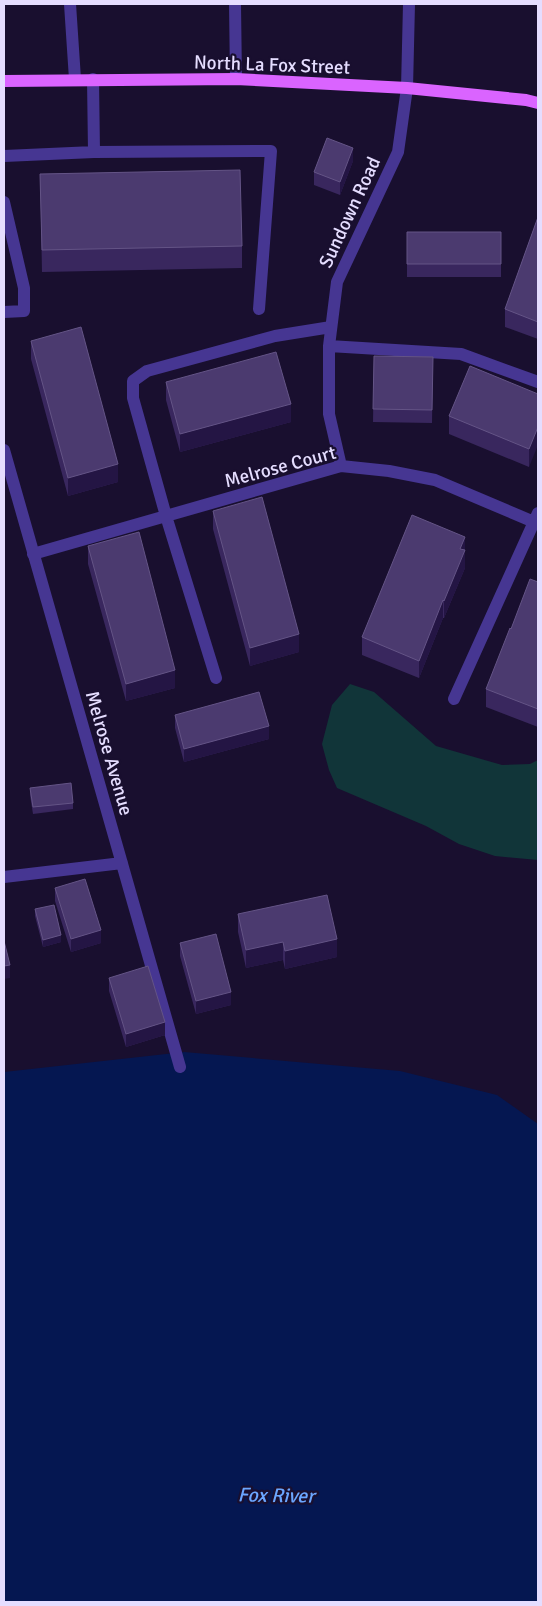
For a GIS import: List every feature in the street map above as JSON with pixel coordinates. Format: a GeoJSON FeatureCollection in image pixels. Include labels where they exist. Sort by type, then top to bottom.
{"type":"FeatureCollection","features":[{"type":"Feature","properties":{"kind":"main road","name":"North La Fox Street"},"geometry":{"type":"LineString","coordinates":[[4,81],[75,79],[236,80],[407,88],[526,100],[538,103]]}},
{"type":"Feature","properties":{"kind":"street"},"geometry":{"type":"LineString","coordinates":[[70,4],[75,79]]}},
{"type":"Feature","properties":{"kind":"street"},"geometry":{"type":"LineString","coordinates":[[235,4],[236,80]]}},
{"type":"Feature","properties":{"kind":"street","name":"Sundown Road"},"geometry":{"type":"LineString","coordinates":[[341,466],[329,414],[329,346],[337,282],[398,152],[407,88],[409,4]]}},
{"type":"Feature","properties":{"kind":"street"},"geometry":{"type":"LineString","coordinates":[[94,79],[94,152]]}},
{"type":"Feature","properties":{"kind":"street"},"geometry":{"type":"LineString","coordinates":[[4,156],[94,152],[270,151],[259,309]]}},
{"type":"Feature","properties":{"kind":"street"},"geometry":{"type":"LineString","coordinates":[[4,202],[24,288],[24,311],[4,312]]}},
{"type":"Feature","properties":{"kind":"street"},"geometry":{"type":"LineString","coordinates":[[216,678],[166,516],[133,398],[133,381],[147,371],[266,338],[331,327]]}},
{"type":"Feature","properties":{"kind":"street"},"geometry":{"type":"LineString","coordinates":[[329,346],[461,354],[538,382]]}},
{"type":"Feature","properties":{"kind":"street","name":"Melrose Avenue"},"geometry":{"type":"LineString","coordinates":[[4,450],[180,1067]]}},
{"type":"Feature","properties":{"kind":"street","name":"Melrose Court"},"geometry":{"type":"LineString","coordinates":[[34,554],[341,466],[389,471],[434,480],[536,518]]}},
{"type":"Feature","properties":{"kind":"street"},"geometry":{"type":"LineString","coordinates":[[454,699],[536,518]]}},
{"type":"Feature","properties":{"kind":"street"},"geometry":{"type":"LineString","coordinates":[[4,877],[122,863]]}},
{"type":"Feature","properties":{"kind":"green space"},"geometry":{"type":"Polygon","coordinates":[[[350,684],[374,692],[436,746],[502,765],[530,764],[538,760],[538,860],[495,856],[459,844],[426,826],[337,788],[329,770],[322,744],[332,705],[350,684]]]}},
{"type":"Feature","properties":{"kind":"water","name":"Fox River"},"geometry":{"type":"Polygon","coordinates":[[[184,1052],[400,1071],[497,1095],[538,1124],[538,1602],[4,1602],[4,1072],[184,1052]]]}},
{"type":"Feature","properties":{"kind":"building"},"geometry":{"type":"Polygon","coordinates":[[[327,138],[353,148],[340,182],[314,172],[327,138]]]}},
{"type":"Feature","properties":{"kind":"building"},"geometry":{"type":"Polygon","coordinates":[[[240,170],[242,246],[42,250],[40,174],[240,170]]]}},
{"type":"Feature","properties":{"kind":"building"},"geometry":{"type":"Polygon","coordinates":[[[538,217],[538,322],[505,309],[538,217]]]}},
{"type":"Feature","properties":{"kind":"building"},"geometry":{"type":"Polygon","coordinates":[[[407,232],[501,232],[501,264],[407,264],[407,232]]]}},
{"type":"Feature","properties":{"kind":"building"},"geometry":{"type":"Polygon","coordinates":[[[81,327],[118,464],[68,478],[31,341],[81,327]]]}},
{"type":"Feature","properties":{"kind":"building"},"geometry":{"type":"Polygon","coordinates":[[[276,352],[291,404],[180,434],[166,382],[276,352]]]}},
{"type":"Feature","properties":{"kind":"building"},"geometry":{"type":"Polygon","coordinates":[[[374,356],[433,357],[432,410],[373,409],[374,356]]]}},
{"type":"Feature","properties":{"kind":"building"},"geometry":{"type":"Polygon","coordinates":[[[470,366],[538,394],[538,427],[529,449],[449,416],[470,366]]]}},
{"type":"Feature","properties":{"kind":"building"},"geometry":{"type":"Polygon","coordinates":[[[262,497],[299,634],[250,648],[213,511],[262,497]]]}},
{"type":"Feature","properties":{"kind":"building"},"geometry":{"type":"Polygon","coordinates":[[[412,515],[465,537],[460,549],[465,550],[419,661],[362,637],[412,515]]]}},
{"type":"Feature","properties":{"kind":"building"},"geometry":{"type":"Polygon","coordinates":[[[139,532],[175,670],[126,684],[88,546],[139,532]]]}},
{"type":"Feature","properties":{"kind":"building"},"geometry":{"type":"Polygon","coordinates":[[[530,579],[538,582],[538,709],[486,689],[530,579]]]}},
{"type":"Feature","properties":{"kind":"building"},"geometry":{"type":"Polygon","coordinates":[[[259,692],[269,726],[184,749],[175,715],[259,692]]]}},
{"type":"Feature","properties":{"kind":"building"},"geometry":{"type":"Polygon","coordinates":[[[71,783],[73,803],[33,807],[30,788],[71,783]]]}},
{"type":"Feature","properties":{"kind":"building"},"geometry":{"type":"Polygon","coordinates":[[[85,879],[101,930],[71,939],[55,888],[85,879]]]}},
{"type":"Feature","properties":{"kind":"building"},"geometry":{"type":"Polygon","coordinates":[[[327,895],[337,939],[285,951],[283,942],[246,950],[238,914],[327,895]]]}},
{"type":"Feature","properties":{"kind":"building"},"geometry":{"type":"Polygon","coordinates":[[[54,905],[61,935],[43,940],[35,909],[54,905]]]}},
{"type":"Feature","properties":{"kind":"building"},"geometry":{"type":"Polygon","coordinates":[[[216,934],[231,992],[196,1001],[180,943],[216,934]]]}},
{"type":"Feature","properties":{"kind":"building"},"geometry":{"type":"Polygon","coordinates":[[[4,941],[10,965],[4,966],[4,941]]]}},
{"type":"Feature","properties":{"kind":"building"},"geometry":{"type":"Polygon","coordinates":[[[148,966],[165,1022],[126,1034],[109,978],[148,966]]]}}]}
